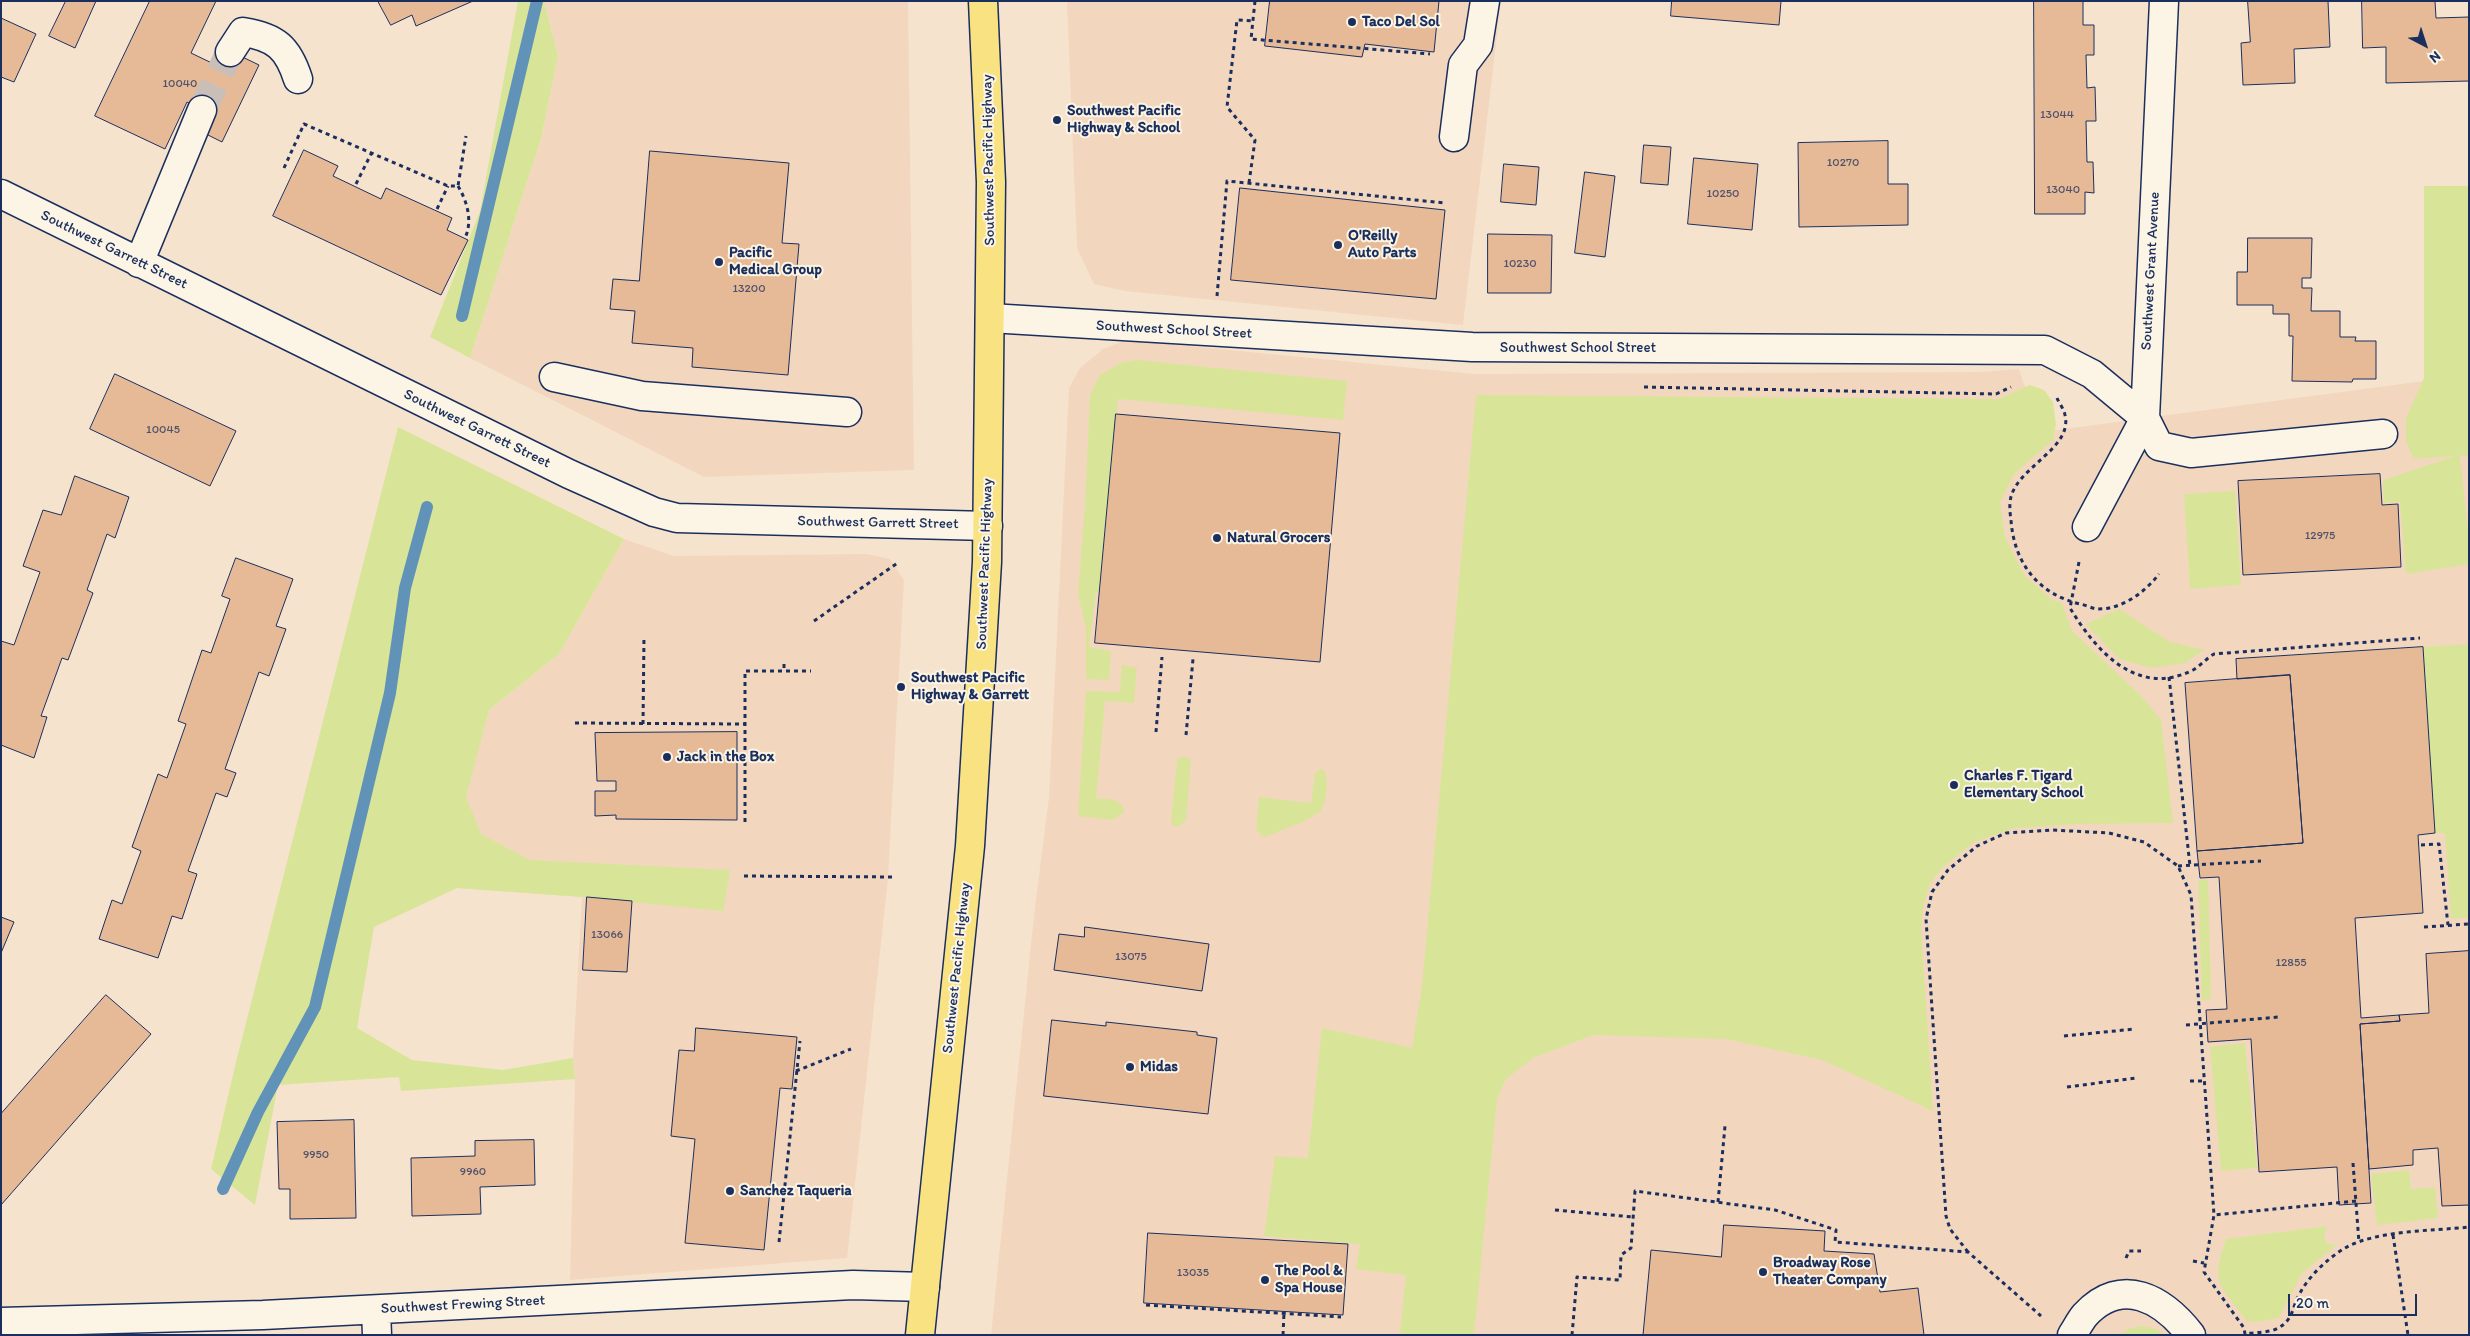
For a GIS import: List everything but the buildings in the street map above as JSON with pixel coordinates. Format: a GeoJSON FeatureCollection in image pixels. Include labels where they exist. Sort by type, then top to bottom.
{"type":"FeatureCollection","features":[{"type":"Feature","properties":{"kind":"highway","name":"Southwest Pacific Highway"},"geometry":{"type":"LineString","coordinates":[[920,1335],[970,846],[988,526],[991,182],[983,1]]}},
{"type":"Feature","properties":{"kind":"street"},"geometry":{"type":"LineString","coordinates":[[1454,137],[1463,64],[1478,45],[1485,1]]}},
{"type":"Feature","properties":{"kind":"street","name":"Southwest Grant Avenue"},"geometry":{"type":"LineString","coordinates":[[2087,527],[2145,418],[2164,1]]}},
{"type":"Feature","properties":{"kind":"street"},"geometry":{"type":"LineString","coordinates":[[230,52],[243,32],[260,34],[280,45],[291,59],[298,79]]}},
{"type":"Feature","properties":{"kind":"street"},"geometry":{"type":"LineString","coordinates":[[139,263],[202,110]]}},
{"type":"Feature","properties":{"kind":"street","name":"Southwest Garrett Street"},"geometry":{"type":"LineString","coordinates":[[1,194],[552,466],[654,512],[677,518],[988,526]]}},
{"type":"Feature","properties":{"kind":"street","name":"Southwest School Street"},"geometry":{"type":"LineString","coordinates":[[990,318],[1472,348],[2045,350],[2092,374],[2145,418]]}},
{"type":"Feature","properties":{"kind":"street"},"geometry":{"type":"LineString","coordinates":[[554,376],[642,396],[847,412]]}},
{"type":"Feature","properties":{"kind":"street"},"geometry":{"type":"LineString","coordinates":[[2145,418],[2159,446],[2191,453],[2383,434]]}},
{"type":"Feature","properties":{"kind":"street","name":"Southwest Frewing Street"},"geometry":{"type":"LineString","coordinates":[[1,1322],[142,1327],[376,1322],[852,1285],[925,1287]]}},
{"type":"Feature","properties":{"kind":"street"},"geometry":{"type":"LineString","coordinates":[[2072,1335],[2085,1315],[2106,1300],[2131,1294],[2156,1301],[2179,1319],[2191,1335]]}},
{"type":"Feature","properties":{"kind":"path"},"geometry":{"type":"LineString","coordinates":[[1255,1],[1251,39],[1435,55]]}},
{"type":"Feature","properties":{"kind":"path"},"geometry":{"type":"LineString","coordinates":[[1250,183],[1255,140],[1227,108],[1237,20],[1253,21]]}},
{"type":"Feature","properties":{"kind":"path"},"geometry":{"type":"LineString","coordinates":[[284,168],[304,124],[448,186],[458,186]]}},
{"type":"Feature","properties":{"kind":"path"},"geometry":{"type":"LineString","coordinates":[[465,238],[469,230],[466,199],[458,186],[466,136]]}},
{"type":"Feature","properties":{"kind":"path"},"geometry":{"type":"LineString","coordinates":[[356,184],[371,154]]}},
{"type":"Feature","properties":{"kind":"path"},"geometry":{"type":"LineString","coordinates":[[1214,332],[1228,181],[1445,204]]}},
{"type":"Feature","properties":{"kind":"path"},"geometry":{"type":"LineString","coordinates":[[437,209],[448,186]]}},
{"type":"Feature","properties":{"kind":"path"},"geometry":{"type":"LineString","coordinates":[[1636,387],[1996,394],[2012,387]]}},
{"type":"Feature","properties":{"kind":"path"},"geometry":{"type":"LineString","coordinates":[[2052,391],[2066,415],[2064,434],[2054,448],[2021,478],[2010,498],[2011,520],[2016,550],[2026,567],[2044,590],[2071,602],[2098,609],[2124,603],[2148,588],[2159,574]]}},
{"type":"Feature","properties":{"kind":"path"},"geometry":{"type":"LineString","coordinates":[[2087,527],[2070,608],[2086,636],[2120,667],[2150,678],[2169,677],[2193,670],[2214,654],[2420,638]]}},
{"type":"Feature","properties":{"kind":"path"},"geometry":{"type":"LineString","coordinates":[[814,621],[899,562]]}},
{"type":"Feature","properties":{"kind":"path"},"geometry":{"type":"LineString","coordinates":[[643,724],[644,636]]}},
{"type":"Feature","properties":{"kind":"path"},"geometry":{"type":"LineString","coordinates":[[1156,732],[1162,657]]}},
{"type":"Feature","properties":{"kind":"path"},"geometry":{"type":"LineString","coordinates":[[1186,735],[1193,660]]}},
{"type":"Feature","properties":{"kind":"path"},"geometry":{"type":"LineString","coordinates":[[784,664],[784,670]]}},
{"type":"Feature","properties":{"kind":"path"},"geometry":{"type":"LineString","coordinates":[[745,822],[745,671],[811,671]]}},
{"type":"Feature","properties":{"kind":"path"},"geometry":{"type":"LineString","coordinates":[[2169,677],[2190,866]]}},
{"type":"Feature","properties":{"kind":"path"},"geometry":{"type":"LineString","coordinates":[[575,723],[744,724]]}},
{"type":"Feature","properties":{"kind":"path"},"geometry":{"type":"LineString","coordinates":[[2045,1323],[2039,1314],[1968,1252],[1950,1229],[1946,1216],[1926,919],[1932,892],[1948,870],[1977,846],[2006,833],[2052,830],[2109,833],[2144,842],[2178,866],[2191,895],[2214,1215],[2211,1240],[2204,1263],[2204,1272],[2244,1328],[2245,1334],[2277,1329],[2289,1320],[2299,1295],[2314,1274],[2324,1263],[2346,1247],[2378,1237],[2469,1227]]}},
{"type":"Feature","properties":{"kind":"path"},"geometry":{"type":"LineString","coordinates":[[2421,845],[2439,844],[2448,925]]}},
{"type":"Feature","properties":{"kind":"path"},"geometry":{"type":"LineString","coordinates":[[2178,866],[2261,861]]}},
{"type":"Feature","properties":{"kind":"path"},"geometry":{"type":"LineString","coordinates":[[744,876],[896,877]]}},
{"type":"Feature","properties":{"kind":"path"},"geometry":{"type":"LineString","coordinates":[[2424,927],[2469,924]]}},
{"type":"Feature","properties":{"kind":"path"},"geometry":{"type":"LineString","coordinates":[[2186,1025],[2279,1017]]}},
{"type":"Feature","properties":{"kind":"path"},"geometry":{"type":"LineString","coordinates":[[2064,1036],[2135,1029]]}},
{"type":"Feature","properties":{"kind":"path"},"geometry":{"type":"LineString","coordinates":[[779,1242],[800,1041]]}},
{"type":"Feature","properties":{"kind":"path"},"geometry":{"type":"LineString","coordinates":[[796,1071],[851,1049]]}},
{"type":"Feature","properties":{"kind":"path"},"geometry":{"type":"LineString","coordinates":[[2067,1087],[2136,1078]]}},
{"type":"Feature","properties":{"kind":"path"},"geometry":{"type":"LineString","coordinates":[[2190,1081],[2204,1081]]}},
{"type":"Feature","properties":{"kind":"path"},"geometry":{"type":"LineString","coordinates":[[1718,1202],[1725,1126]]}},
{"type":"Feature","properties":{"kind":"path"},"geometry":{"type":"LineString","coordinates":[[2353,1163],[2359,1243]]}},
{"type":"Feature","properties":{"kind":"path"},"geometry":{"type":"LineString","coordinates":[[1572,1335],[1577,1277],[1620,1280],[1620,1255],[1631,1248],[1635,1191],[1776,1210],[1836,1230],[1835,1242],[1968,1252]]}},
{"type":"Feature","properties":{"kind":"path"},"geometry":{"type":"LineString","coordinates":[[2214,1215],[2356,1202]]}},
{"type":"Feature","properties":{"kind":"path"},"geometry":{"type":"LineString","coordinates":[[1555,1210],[1633,1217]]}},
{"type":"Feature","properties":{"kind":"path"},"geometry":{"type":"LineString","coordinates":[[2393,1235],[2408,1335]]}},
{"type":"Feature","properties":{"kind":"path"},"geometry":{"type":"LineString","coordinates":[[2193,1261],[2204,1263]]}},
{"type":"Feature","properties":{"kind":"path"},"geometry":{"type":"LineString","coordinates":[[1146,1304],[1341,1317]]}},
{"type":"Feature","properties":{"kind":"path"},"geometry":{"type":"LineString","coordinates":[[1283,1335],[1284,1314]]}},
{"type":"Feature","properties":{"kind":"shaded area"},"geometry":{"type":"Polygon","coordinates":[[[544,1],[908,1],[914,470],[704,477],[470,358],[541,139],[558,56],[544,1]]]}},
{"type":"Feature","properties":{"kind":"shaded area"},"geometry":{"type":"Polygon","coordinates":[[[1067,1],[1501,1],[1463,325],[1125,291],[1094,284],[1077,248],[1067,1]]]}},
{"type":"Feature","properties":{"kind":"shaded area"},"geometry":{"type":"Polygon","coordinates":[[[1127,340],[1475,374],[1981,372],[2019,369],[2024,385],[2040,395],[2049,431],[2469,375],[2469,1335],[991,1335],[1034,915],[1049,797],[1069,388],[1080,368],[1103,349],[1127,340]]]}},
{"type":"Feature","properties":{"kind":"shaded area"},"geometry":{"type":"Polygon","coordinates":[[[624,539],[674,556],[867,554],[890,559],[904,580],[888,878],[847,1258],[570,1280],[575,1079],[573,1058],[582,897],[457,888],[465,797],[489,710],[559,654],[624,539]]]}},
{"type":"Feature","properties":{"kind":"green space"},"geometry":{"type":"Polygon","coordinates":[[[518,1],[544,1],[558,56],[541,139],[470,358],[430,337],[480,211],[518,1]]]}},
{"type":"Feature","properties":{"kind":"green space"},"geometry":{"type":"Polygon","coordinates":[[[2424,186],[2469,186],[2469,455],[2460,456],[2469,541],[2469,564],[2406,574],[2400,502],[2384,503],[2383,480],[2455,456],[2414,459],[2406,441],[2406,418],[2424,378],[2424,186]]]}},
{"type":"Feature","properties":{"kind":"green space"},"geometry":{"type":"Polygon","coordinates":[[[1136,360],[1347,381],[1343,420],[1118,399],[1099,592],[1096,592],[1089,647],[1111,651],[1109,680],[1086,679],[1086,628],[1078,594],[1085,505],[1090,395],[1100,375],[1121,363],[1136,360]]]}},
{"type":"Feature","properties":{"kind":"green space"},"geometry":{"type":"Polygon","coordinates":[[[2030,385],[2044,390],[2053,402],[2056,424],[2053,440],[2014,474],[2000,502],[2005,537],[2024,575],[2052,600],[2062,603],[2072,631],[2142,697],[2161,720],[2173,823],[2080,824],[2015,828],[1974,842],[1942,868],[1930,884],[1923,907],[1921,929],[1933,1111],[1822,1060],[1726,1039],[1593,1035],[1533,1058],[1506,1079],[1497,1099],[1474,1335],[1400,1335],[1406,1275],[1356,1269],[1360,1244],[1264,1236],[1275,1156],[1308,1158],[1322,1028],[1412,1048],[1422,986],[1476,395],[1999,399],[2030,385]]]}},
{"type":"Feature","properties":{"kind":"green space"},"geometry":{"type":"Polygon","coordinates":[[[398,427],[624,539],[559,654],[489,710],[466,797],[481,834],[530,860],[730,870],[723,911],[582,897],[457,888],[374,927],[357,1028],[412,1060],[503,1070],[573,1058],[575,1079],[401,1091],[399,1077],[278,1085],[255,1205],[211,1169],[236,1062],[398,427]]]}},
{"type":"Feature","properties":{"kind":"green space"},"geometry":{"type":"Polygon","coordinates":[[[2235,491],[2241,585],[2190,589],[2184,494],[2235,491]]]}},
{"type":"Feature","properties":{"kind":"green space"},"geometry":{"type":"Polygon","coordinates":[[[2119,609],[2170,642],[2204,650],[2185,663],[2152,668],[2119,659],[2086,624],[2119,609]]]}},
{"type":"Feature","properties":{"kind":"green space"},"geometry":{"type":"Polygon","coordinates":[[[2469,644],[2469,917],[2451,919],[2445,833],[2435,833],[2423,647],[2469,644]]]}},
{"type":"Feature","properties":{"kind":"green space"},"geometry":{"type":"Polygon","coordinates":[[[1122,665],[1137,668],[1134,703],[1105,701],[1096,798],[1116,801],[1120,803],[1125,811],[1113,820],[1078,816],[1086,691],[1120,692],[1122,665]]]}},
{"type":"Feature","properties":{"kind":"green space"},"geometry":{"type":"Polygon","coordinates":[[[1184,756],[1191,760],[1186,821],[1177,827],[1171,821],[1177,762],[1179,758],[1184,756]]]}},
{"type":"Feature","properties":{"kind":"green space"},"geometry":{"type":"Polygon","coordinates":[[[1320,769],[1324,770],[1327,785],[1326,797],[1320,812],[1303,822],[1264,837],[1256,830],[1259,797],[1311,803],[1315,774],[1320,769]]]}},
{"type":"Feature","properties":{"kind":"green space"},"geometry":{"type":"Polygon","coordinates":[[[2198,880],[2208,880],[2211,999],[2202,1000],[2198,880]]]}},
{"type":"Feature","properties":{"kind":"green space"},"geometry":{"type":"Polygon","coordinates":[[[2245,1043],[2257,1168],[2221,1171],[2210,1047],[2245,1043]]]}},
{"type":"Feature","properties":{"kind":"green space"},"geometry":{"type":"Polygon","coordinates":[[[2409,1170],[2411,1189],[2435,1187],[2438,1218],[2377,1225],[2371,1174],[2409,1170]]]}},
{"type":"Feature","properties":{"kind":"green space"},"geometry":{"type":"Polygon","coordinates":[[[2328,1226],[2324,1238],[2328,1244],[2337,1245],[2302,1273],[2279,1318],[2257,1322],[2247,1321],[2220,1284],[2218,1276],[2219,1266],[2226,1239],[2328,1226]]]}},
{"type":"Feature","properties":{"kind":"green space"},"geometry":{"type":"Polygon","coordinates":[[[2142,1326],[2154,1328],[2165,1335],[2119,1335],[2131,1328],[2142,1326]]]}},
{"type":"Feature","properties":{"kind":"waterway"},"geometry":{"type":"LineString","coordinates":[[462,316],[537,1]]}},
{"type":"Feature","properties":{"kind":"waterway"},"geometry":{"type":"LineString","coordinates":[[223,1189],[258,1112],[315,1007],[390,693],[405,588],[427,507]]}},
{"type":"Feature","properties":{"kind":"tunnel"},"geometry":{"type":"LineString","coordinates":[[202,110],[230,52]]}},
{"type":"Feature","properties":{"kind":"place","name":"Taco Del Sol"},"geometry":{"type":"Point","coordinates":[1352,22]}},
{"type":"Feature","properties":{"kind":"place","name":"Southwest Pacific Highway & School"},"geometry":{"type":"Point","coordinates":[1057,120]}},
{"type":"Feature","properties":{"kind":"place","name":"O'Reilly Auto Parts"},"geometry":{"type":"Point","coordinates":[1338,245]}},
{"type":"Feature","properties":{"kind":"place","name":"Pacific Medical Group"},"geometry":{"type":"Point","coordinates":[719,262]}},
{"type":"Feature","properties":{"kind":"place","name":"Natural Grocers"},"geometry":{"type":"Point","coordinates":[1217,538]}},
{"type":"Feature","properties":{"kind":"place","name":"Southwest Pacific Highway & Garrett"},"geometry":{"type":"Point","coordinates":[901,687]}},
{"type":"Feature","properties":{"kind":"place","name":"Jack in the Box"},"geometry":{"type":"Point","coordinates":[667,757]}},
{"type":"Feature","properties":{"kind":"place","name":"Charles F. Tigard Elementary School"},"geometry":{"type":"Point","coordinates":[1954,785]}},
{"type":"Feature","properties":{"kind":"place","name":"Midas"},"geometry":{"type":"Point","coordinates":[1130,1067]}},
{"type":"Feature","properties":{"kind":"place","name":"Sanchez Taqueria"},"geometry":{"type":"Point","coordinates":[730,1191]}},
{"type":"Feature","properties":{"kind":"place","name":"Broadway Rose Theater Company"},"geometry":{"type":"Point","coordinates":[1763,1272]}},
{"type":"Feature","properties":{"kind":"place","name":"The Pool & Spa House"},"geometry":{"type":"Point","coordinates":[1265,1280]}}]}
